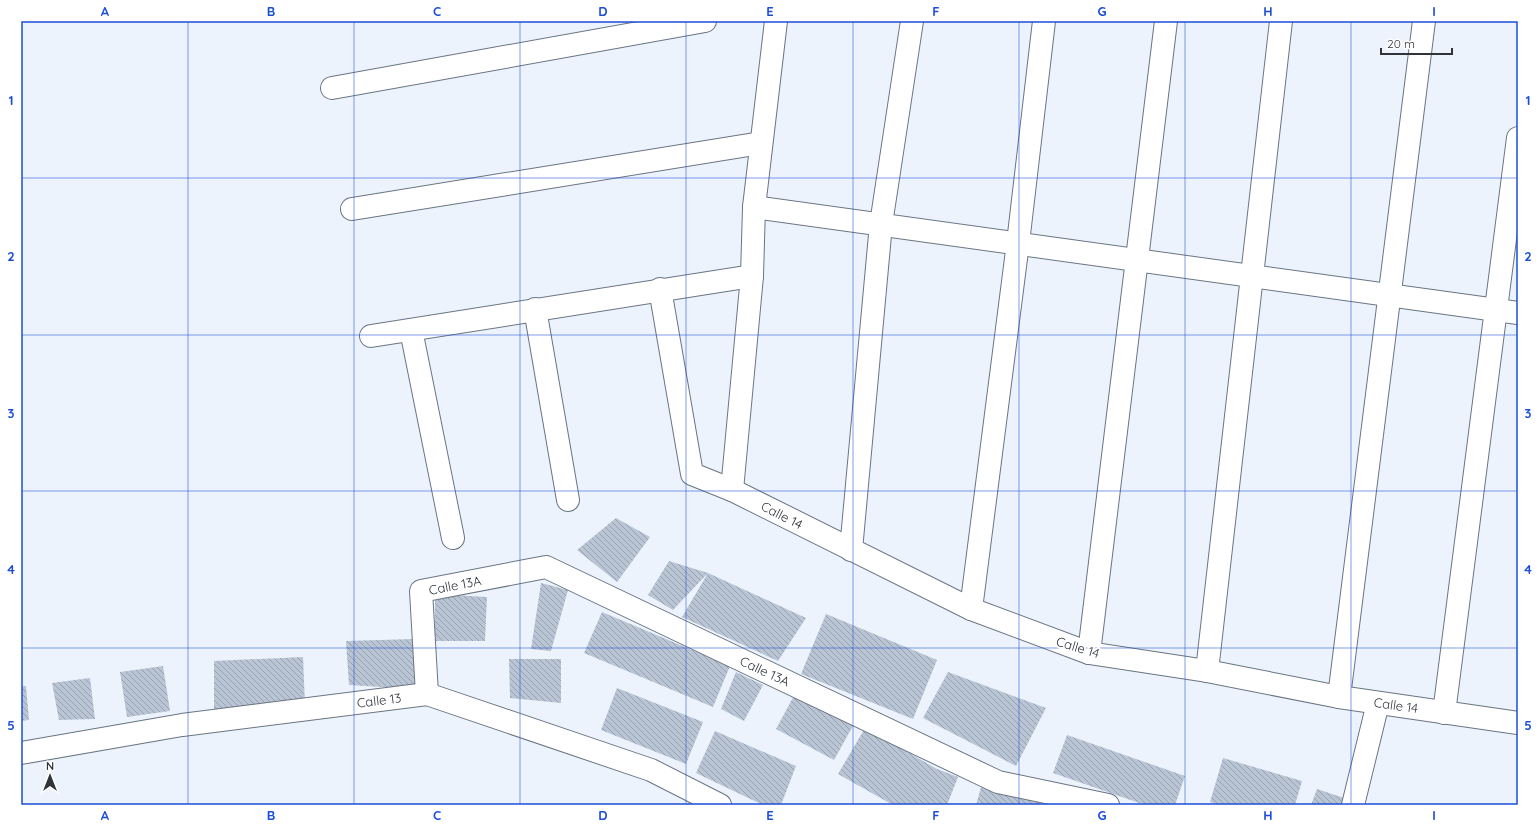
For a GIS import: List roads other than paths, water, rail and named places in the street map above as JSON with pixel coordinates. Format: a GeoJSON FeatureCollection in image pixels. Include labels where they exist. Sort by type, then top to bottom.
{"type":"FeatureCollection","features":[{"type":"Feature","properties":{"kind":"street"},"geometry":{"type":"LineString","coordinates":[[332,88],[705,21]]}},
{"type":"Feature","properties":{"kind":"street"},"geometry":{"type":"LineString","coordinates":[[732,490],[752,276],[754,207],[776,21]]}},
{"type":"Feature","properties":{"kind":"street"},"geometry":{"type":"LineString","coordinates":[[851,550],[880,224],[912,21]]}},
{"type":"Feature","properties":{"kind":"street"},"geometry":{"type":"LineString","coordinates":[[972,609],[1044,21]]}},
{"type":"Feature","properties":{"kind":"street"},"geometry":{"type":"LineString","coordinates":[[1089,653],[1166,21]]}},
{"type":"Feature","properties":{"kind":"street"},"geometry":{"type":"LineString","coordinates":[[1207,671],[1281,21]]}},
{"type":"Feature","properties":{"kind":"street"},"geometry":{"type":"LineString","coordinates":[[1339,697],[1424,21]]}},
{"type":"Feature","properties":{"kind":"street"},"geometry":{"type":"LineString","coordinates":[[1444,712],[1518,138]]}},
{"type":"Feature","properties":{"kind":"street"},"geometry":{"type":"LineString","coordinates":[[352,209],[761,143]]}},
{"type":"Feature","properties":{"kind":"street"},"geometry":{"type":"LineString","coordinates":[[754,207],[1518,313]]}},
{"type":"Feature","properties":{"kind":"street"},"geometry":{"type":"LineString","coordinates":[[371,336],[752,276]]}},
{"type":"Feature","properties":{"kind":"street","name":"Calle 14"},"geometry":{"type":"LineString","coordinates":[[660,290],[692,474],[732,490],[972,609],[1089,653],[1207,671],[1339,697],[1518,723]]}},
{"type":"Feature","properties":{"kind":"street"},"geometry":{"type":"LineString","coordinates":[[535,309],[568,500]]}},
{"type":"Feature","properties":{"kind":"street"},"geometry":{"type":"LineString","coordinates":[[411,330],[453,538]]}},
{"type":"Feature","properties":{"kind":"street","name":"Calle 13A"},"geometry":{"type":"LineString","coordinates":[[427,694],[421,591],[546,567],[998,782],[1108,805]]}},
{"type":"Feature","properties":{"kind":"street","name":"Calle 13"},"geometry":{"type":"LineString","coordinates":[[21,753],[182,725],[427,694],[651,770],[720,805]]}},
{"type":"Feature","properties":{"kind":"street"},"geometry":{"type":"LineString","coordinates":[[1353,805],[1378,703]]}}]}
